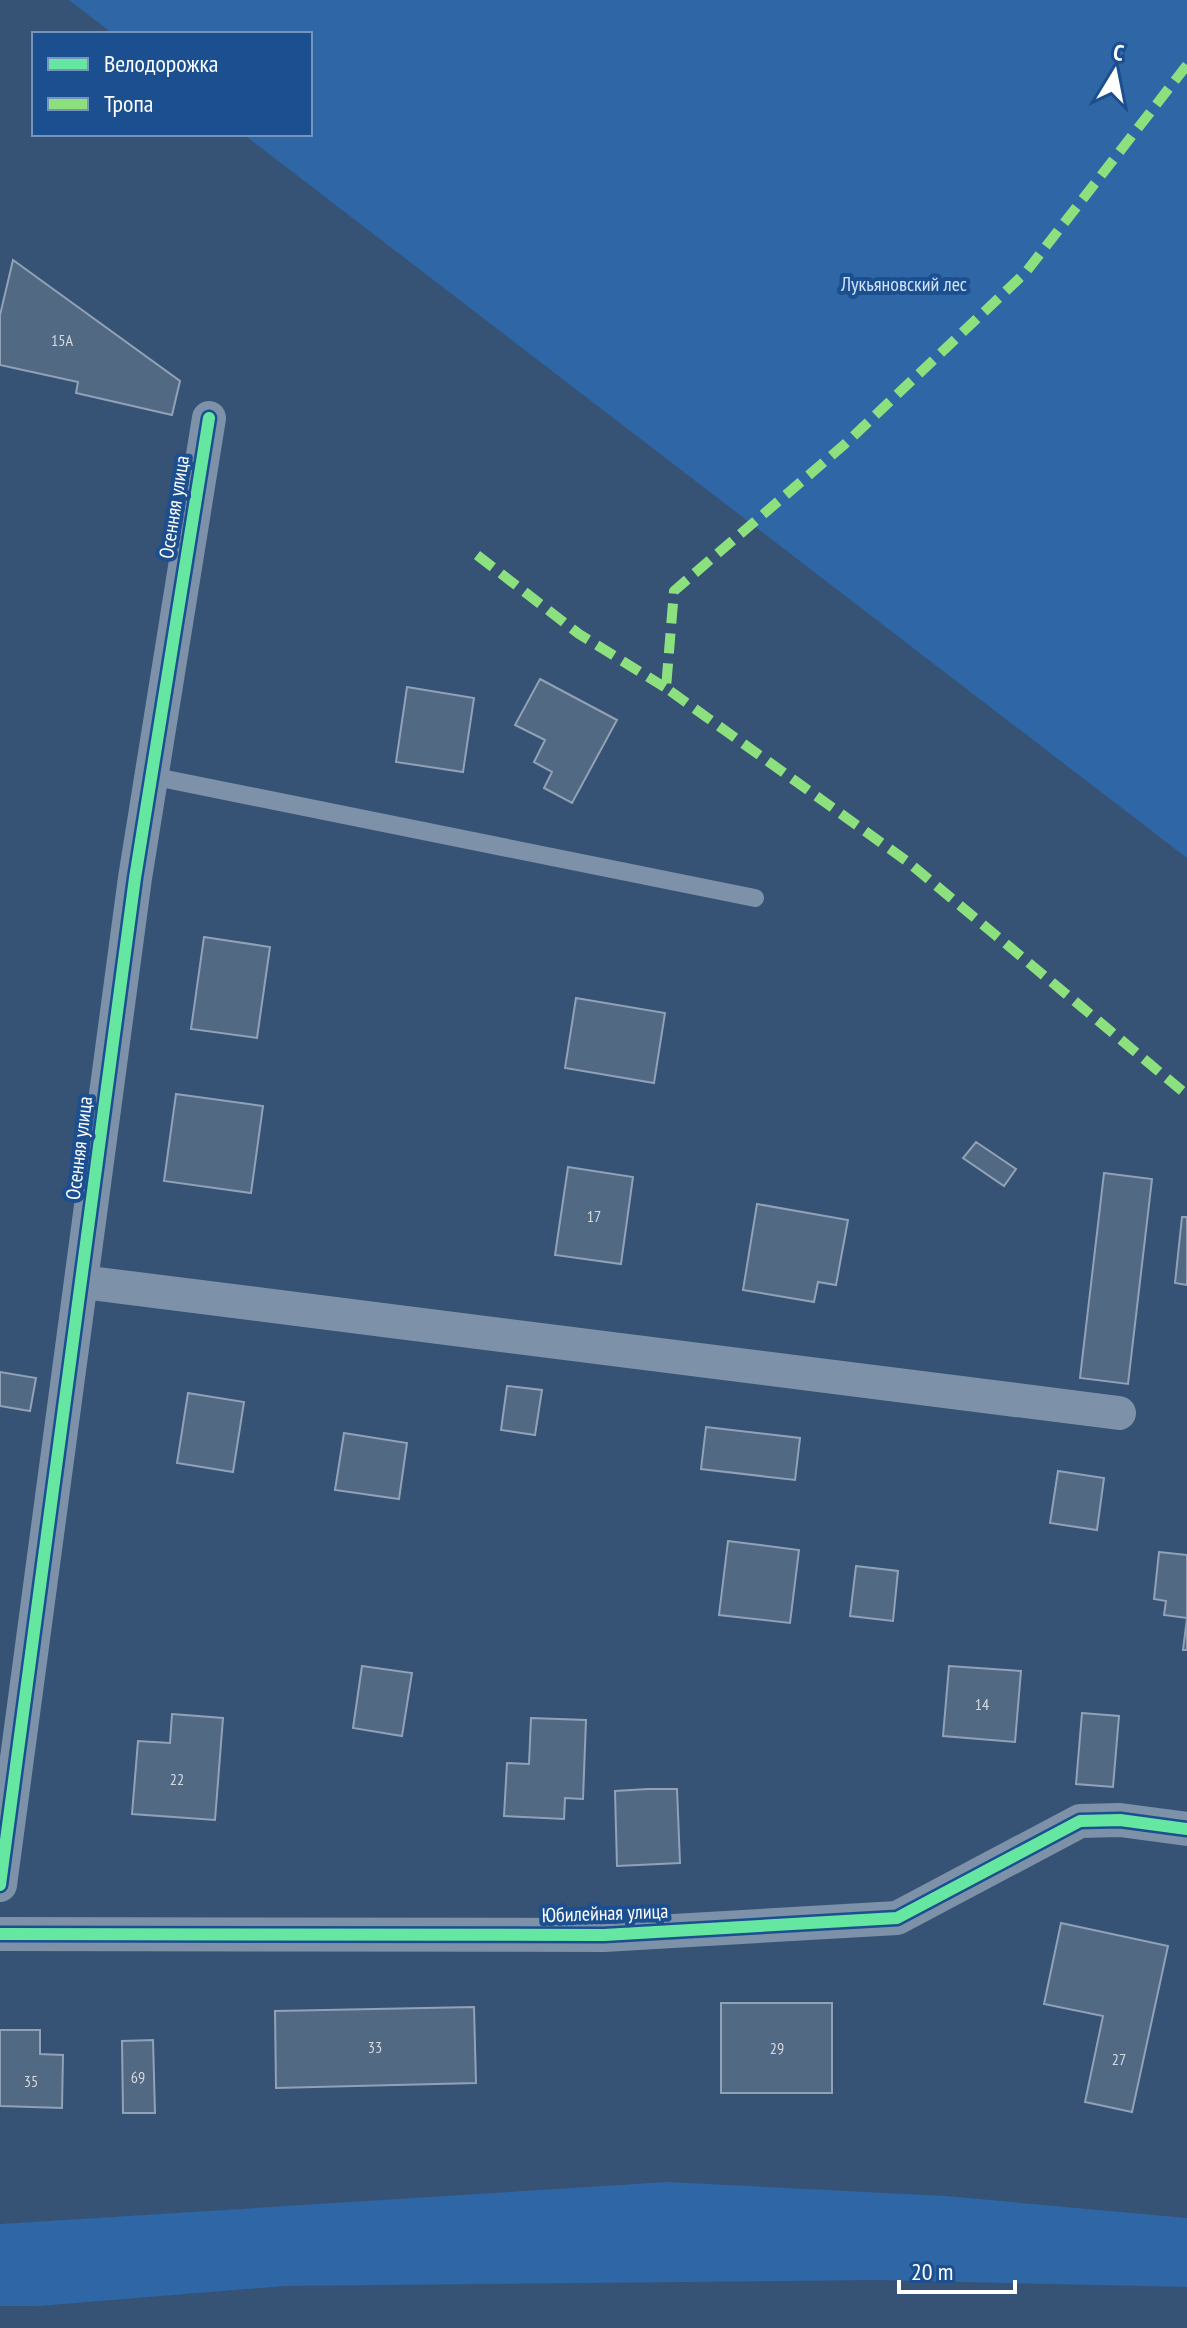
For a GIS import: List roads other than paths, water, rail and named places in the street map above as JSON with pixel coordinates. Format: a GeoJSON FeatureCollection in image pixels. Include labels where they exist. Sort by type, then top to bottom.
{"type":"FeatureCollection","features":[{"type":"Feature","properties":{"kind":"street","name":"Осенняя улица"},"geometry":{"type":"LineString","coordinates":[[0,1885],[135,878],[209,418]]}},
{"type":"Feature","properties":{"kind":"street"},"geometry":{"type":"LineString","coordinates":[[82,1282],[1119,1413]]}},
{"type":"Feature","properties":{"kind":"street","name":"Юбилейная улица"},"geometry":{"type":"LineString","coordinates":[[0,1934],[604,1935],[897,1918],[1080,1821],[1120,1820],[1187,1829]]}},
{"type":"Feature","properties":{"kind":"lane"},"geometry":{"type":"LineString","coordinates":[[151,776],[755,898]]}},
{"type":"Feature","properties":{"kind":"park label","name":"Лукьяновский лес"},"geometry":{"type":"Point","coordinates":[904,284]}}]}
